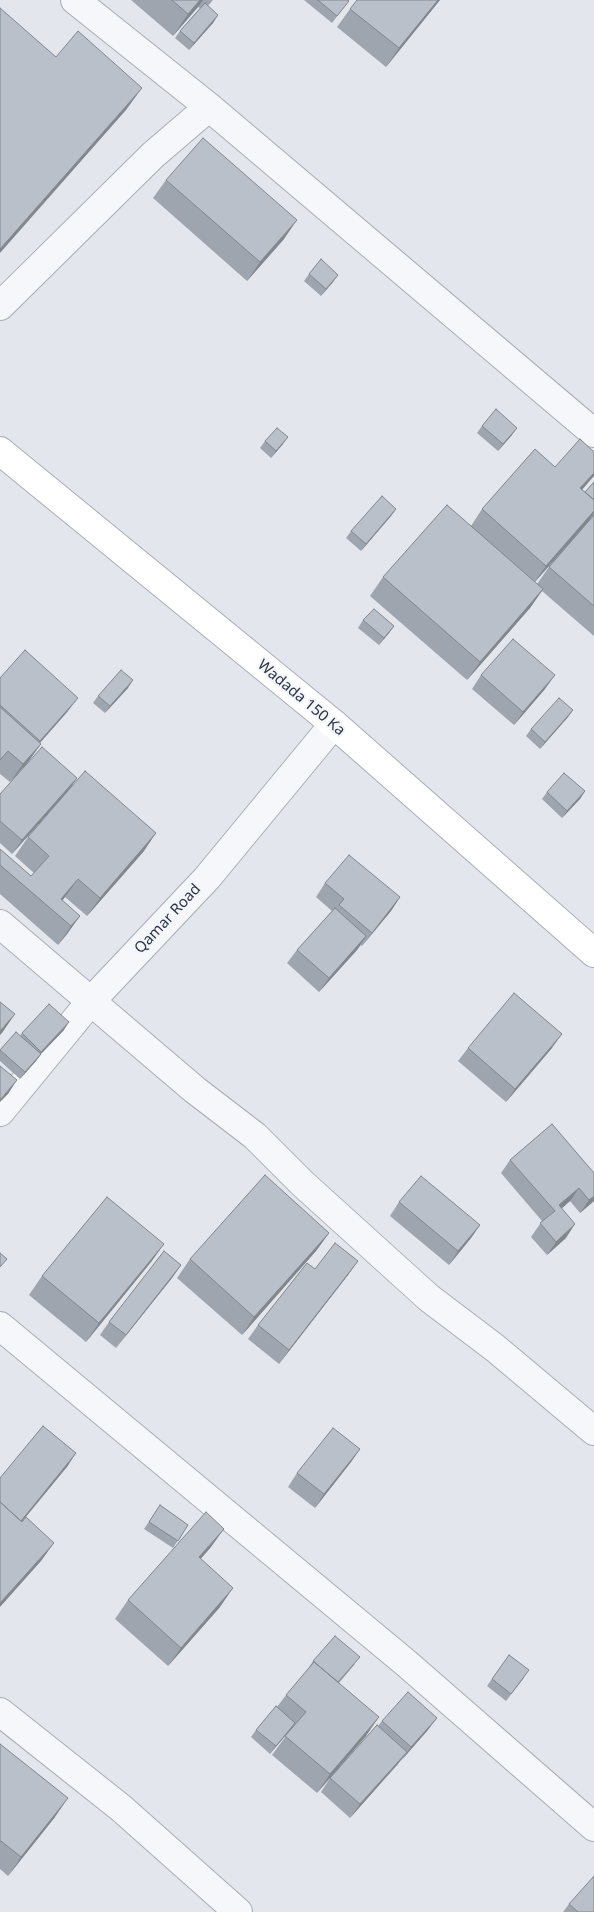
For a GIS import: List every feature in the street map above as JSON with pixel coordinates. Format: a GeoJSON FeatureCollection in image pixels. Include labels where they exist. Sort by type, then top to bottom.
{"type":"FeatureCollection","features":[{"type":"Feature","properties":{"kind":"street"},"geometry":{"type":"LineString","coordinates":[[75,0],[209,106],[594,433]]}},
{"type":"Feature","properties":{"kind":"street"},"geometry":{"type":"LineString","coordinates":[[0,306],[153,155],[209,106]]}},
{"type":"Feature","properties":{"kind":"street","name":"Wadada 150 Ka"},"geometry":{"type":"LineString","coordinates":[[0,451],[334,724],[594,954]]}},
{"type":"Feature","properties":{"kind":"street","name":"Qamar Road"},"geometry":{"type":"LineString","coordinates":[[0,1112],[91,1001],[207,878],[334,724]]}},
{"type":"Feature","properties":{"kind":"street"},"geometry":{"type":"LineString","coordinates":[[0,924],[195,1090],[255,1136],[302,1183],[429,1298],[495,1348],[594,1431]]}},
{"type":"Feature","properties":{"kind":"street"},"geometry":{"type":"LineString","coordinates":[[0,1326],[406,1663],[594,1827]]}},
{"type":"Feature","properties":{"kind":"street"},"geometry":{"type":"LineString","coordinates":[[0,1712],[121,1808],[238,1912]]}},
{"type":"Feature","properties":{"kind":"building"},"geometry":{"type":"Polygon","coordinates":[[[172,0],[200,0],[188,14],[172,0]]]}},
{"type":"Feature","properties":{"kind":"building"},"geometry":{"type":"Polygon","coordinates":[[[318,0],[347,0],[349,1],[337,16],[318,0]]]}},
{"type":"Feature","properties":{"kind":"building"},"geometry":{"type":"Polygon","coordinates":[[[357,0],[438,0],[399,48],[350,9],[357,0]]]}},
{"type":"Feature","properties":{"kind":"building"},"geometry":{"type":"Polygon","coordinates":[[[205,3],[218,15],[194,43],[180,31],[205,3]]]}},
{"type":"Feature","properties":{"kind":"building"},"geometry":{"type":"Polygon","coordinates":[[[0,8],[56,57],[78,31],[142,88],[0,249],[0,8]]]}},
{"type":"Feature","properties":{"kind":"building"},"geometry":{"type":"Polygon","coordinates":[[[203,138],[297,220],[260,262],[166,180],[203,138]]]}},
{"type":"Feature","properties":{"kind":"building"},"geometry":{"type":"Polygon","coordinates":[[[321,259],[338,275],[326,289],[309,274],[321,259]]]}},
{"type":"Feature","properties":{"kind":"building"},"geometry":{"type":"Polygon","coordinates":[[[496,409],[517,428],[503,444],[482,426],[496,409]]]}},
{"type":"Feature","properties":{"kind":"building"},"geometry":{"type":"Polygon","coordinates":[[[277,428],[288,437],[276,451],[265,441],[277,428]]]}},
{"type":"Feature","properties":{"kind":"building"},"geometry":{"type":"Polygon","coordinates":[[[580,439],[594,452],[594,473],[580,488],[594,500],[594,511],[546,566],[482,509],[535,449],[555,467],[580,439]]]}},
{"type":"Feature","properties":{"kind":"building"},"geometry":{"type":"Polygon","coordinates":[[[594,482],[594,500],[585,492],[594,482]]]}},
{"type":"Feature","properties":{"kind":"building"},"geometry":{"type":"Polygon","coordinates":[[[382,496],[396,509],[366,544],[351,531],[382,496]]]}},
{"type":"Feature","properties":{"kind":"building"},"geometry":{"type":"Polygon","coordinates":[[[447,505],[543,589],[480,662],[383,577],[447,505]]]}},
{"type":"Feature","properties":{"kind":"building"},"geometry":{"type":"Polygon","coordinates":[[[594,515],[594,606],[549,567],[594,515]]]}},
{"type":"Feature","properties":{"kind":"building"},"geometry":{"type":"Polygon","coordinates":[[[374,609],[394,626],[384,638],[363,620],[374,609]]]}},
{"type":"Feature","properties":{"kind":"building"},"geometry":{"type":"Polygon","coordinates":[[[513,639],[555,675],[523,712],[481,675],[513,639]]]}},
{"type":"Feature","properties":{"kind":"building"},"geometry":{"type":"Polygon","coordinates":[[[25,650],[78,698],[40,741],[0,705],[0,678],[25,650]]]}},
{"type":"Feature","properties":{"kind":"building"},"geometry":{"type":"Polygon","coordinates":[[[121,670],[133,680],[110,706],[98,696],[121,670]]]}},
{"type":"Feature","properties":{"kind":"building"},"geometry":{"type":"Polygon","coordinates":[[[559,698],[573,710],[545,742],[531,729],[559,698]]]}},
{"type":"Feature","properties":{"kind":"building"},"geometry":{"type":"Polygon","coordinates":[[[0,707],[41,744],[23,764],[8,751],[0,760],[0,707]]]}},
{"type":"Feature","properties":{"kind":"building"},"geometry":{"type":"Polygon","coordinates":[[[42,747],[77,778],[22,840],[0,821],[0,794],[42,747]]]}},
{"type":"Feature","properties":{"kind":"building"},"geometry":{"type":"Polygon","coordinates":[[[85,771],[156,833],[100,898],[78,879],[61,899],[80,916],[71,926],[0,865],[0,849],[31,876],[49,856],[28,837],[85,771]]]}},
{"type":"Feature","properties":{"kind":"building"},"geometry":{"type":"Polygon","coordinates":[[[564,773],[585,791],[567,811],[547,792],[564,773]]]}},
{"type":"Feature","properties":{"kind":"building"},"geometry":{"type":"Polygon","coordinates":[[[349,855],[400,897],[372,933],[339,905],[344,899],[325,883],[349,855]]]}},
{"type":"Feature","properties":{"kind":"building"},"geometry":{"type":"Polygon","coordinates":[[[335,908],[366,936],[329,978],[297,950],[335,908]]]}},
{"type":"Feature","properties":{"kind":"building"},"geometry":{"type":"Polygon","coordinates":[[[514,993],[562,1034],[515,1089],[468,1048],[514,993]]]}},
{"type":"Feature","properties":{"kind":"building"},"geometry":{"type":"Polygon","coordinates":[[[0,1002],[15,1014],[0,1031],[0,1002]]]}},
{"type":"Feature","properties":{"kind":"building"},"geometry":{"type":"Polygon","coordinates":[[[49,1004],[69,1022],[41,1052],[22,1033],[49,1004]]]}},
{"type":"Feature","properties":{"kind":"building"},"geometry":{"type":"Polygon","coordinates":[[[16,1032],[41,1054],[25,1072],[0,1050],[16,1032]]]}},
{"type":"Feature","properties":{"kind":"building"},"geometry":{"type":"Polygon","coordinates":[[[0,1066],[17,1080],[0,1100],[0,1066]]]}},
{"type":"Feature","properties":{"kind":"building"},"geometry":{"type":"Polygon","coordinates":[[[552,1124],[594,1173],[594,1196],[589,1200],[579,1188],[559,1205],[575,1224],[556,1242],[540,1223],[555,1211],[510,1160],[552,1124]]]}},
{"type":"Feature","properties":{"kind":"building"},"geometry":{"type":"Polygon","coordinates":[[[265,1175],[329,1233],[254,1317],[190,1259],[265,1175]]]}},
{"type":"Feature","properties":{"kind":"building"},"geometry":{"type":"Polygon","coordinates":[[[421,1176],[480,1225],[458,1251],[399,1202],[421,1176]]]}},
{"type":"Feature","properties":{"kind":"building"},"geometry":{"type":"Polygon","coordinates":[[[107,1197],[164,1244],[99,1323],[42,1276],[107,1197]]]}},
{"type":"Feature","properties":{"kind":"building"},"geometry":{"type":"Polygon","coordinates":[[[335,1243],[358,1261],[289,1350],[258,1325],[307,1263],[315,1269],[335,1243]]]}},
{"type":"Feature","properties":{"kind":"building"},"geometry":{"type":"Polygon","coordinates":[[[164,1251],[181,1265],[126,1335],[109,1322],[164,1251]]]}},
{"type":"Feature","properties":{"kind":"building"},"geometry":{"type":"Polygon","coordinates":[[[0,1253],[7,1259],[0,1267],[0,1253]]]}},
{"type":"Feature","properties":{"kind":"building"},"geometry":{"type":"Polygon","coordinates":[[[43,1426],[76,1453],[21,1521],[0,1502],[0,1478],[43,1426]]]}},
{"type":"Feature","properties":{"kind":"building"},"geometry":{"type":"Polygon","coordinates":[[[333,1428],[360,1449],[324,1494],[297,1473],[333,1428]]]}},
{"type":"Feature","properties":{"kind":"building"},"geometry":{"type":"Polygon","coordinates":[[[0,1502],[22,1522],[26,1517],[54,1543],[0,1603],[0,1502]]]}},
{"type":"Feature","properties":{"kind":"building"},"geometry":{"type":"Polygon","coordinates":[[[160,1505],[188,1525],[178,1541],[149,1522],[160,1505]]]}},
{"type":"Feature","properties":{"kind":"building"},"geometry":{"type":"Polygon","coordinates":[[[206,1512],[224,1529],[199,1557],[233,1588],[181,1648],[128,1600],[206,1512]]]}},
{"type":"Feature","properties":{"kind":"building"},"geometry":{"type":"Polygon","coordinates":[[[335,1636],[360,1657],[338,1682],[313,1661],[335,1636]]]}},
{"type":"Feature","properties":{"kind":"building"},"geometry":{"type":"Polygon","coordinates":[[[509,1655],[529,1670],[511,1694],[492,1679],[509,1655]]]}},
{"type":"Feature","properties":{"kind":"building"},"geometry":{"type":"Polygon","coordinates":[[[314,1662],[379,1717],[330,1774],[285,1736],[306,1712],[286,1695],[314,1662]]]}},
{"type":"Feature","properties":{"kind":"building"},"geometry":{"type":"Polygon","coordinates":[[[408,1692],[437,1718],[411,1747],[382,1721],[408,1692]]]}},
{"type":"Feature","properties":{"kind":"building"},"geometry":{"type":"Polygon","coordinates":[[[276,1706],[295,1723],[276,1746],[256,1730],[276,1706]]]}},
{"type":"Feature","properties":{"kind":"building"},"geometry":{"type":"Polygon","coordinates":[[[377,1725],[407,1752],[360,1804],[330,1778],[377,1725]]]}},
{"type":"Feature","properties":{"kind":"building"},"geometry":{"type":"Polygon","coordinates":[[[0,1744],[68,1798],[21,1857],[0,1842],[0,1744]]]}},
{"type":"Feature","properties":{"kind":"building"},"geometry":{"type":"Polygon","coordinates":[[[594,1876],[594,1912],[578,1912],[569,1904],[594,1876]]]}}]}
